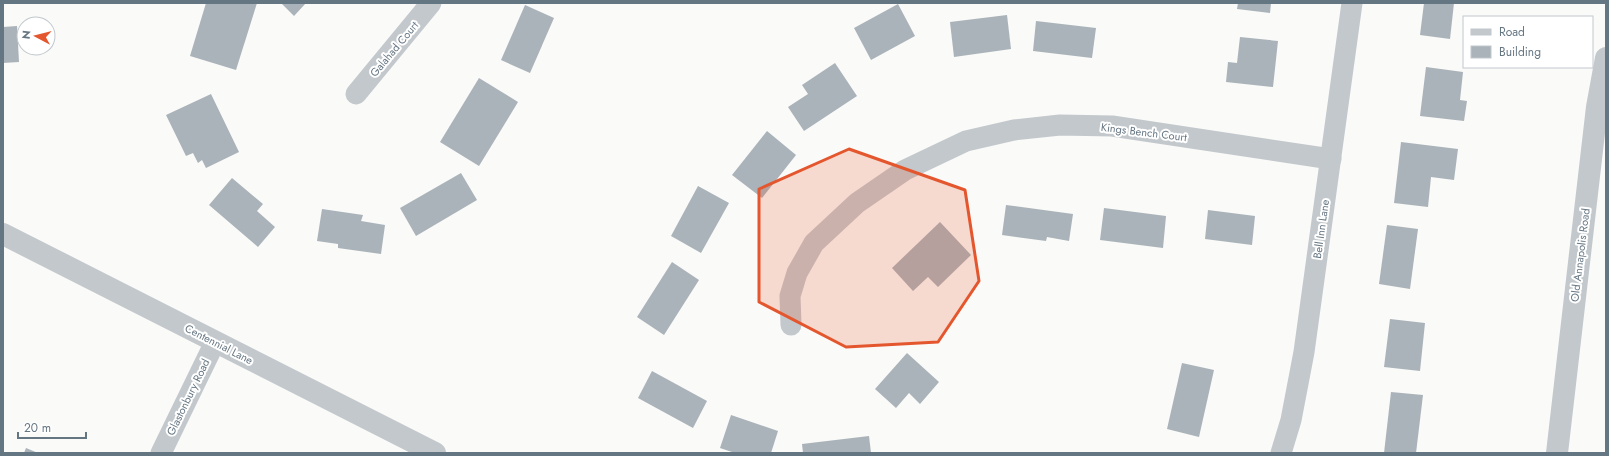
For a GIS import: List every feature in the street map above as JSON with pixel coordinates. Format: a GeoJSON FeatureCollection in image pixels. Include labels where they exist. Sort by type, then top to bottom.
{"type":"FeatureCollection","features":[{"type":"Feature","properties":{"kind":"street","name":"Galahad Court"},"geometry":{"type":"LineString","coordinates":[[356,94],[431,3]]}},
{"type":"Feature","properties":{"kind":"street","name":"Bell Inn Lane"},"geometry":{"type":"LineString","coordinates":[[1281,453],[1291,420],[1304,352],[1352,3]]}},
{"type":"Feature","properties":{"kind":"street","name":"Old Annapolis Road"},"geometry":{"type":"LineString","coordinates":[[1557,453],[1597,107],[1606,58]]}},
{"type":"Feature","properties":{"kind":"street","name":"Kings Bench Court"},"geometry":{"type":"LineString","coordinates":[[791,325],[790,296],[797,273],[814,243],[857,203],[905,170],[966,140],[1014,130],[1060,124],[1112,126],[1331,159]]}},
{"type":"Feature","properties":{"kind":"street","name":"Centennial Lane"},"geometry":{"type":"LineString","coordinates":[[3,234],[435,453]]}},
{"type":"Feature","properties":{"kind":"street","name":"Glastonbury Road"},"geometry":{"type":"LineString","coordinates":[[161,453],[215,342]]}},
{"type":"Feature","properties":{"kind":"highlighted area"},"geometry":{"type":"Polygon","coordinates":[[[849,149],[965,190],[979,281],[938,342],[846,347],[759,302],[759,189],[849,149]]]}},
{"type":"Feature","properties":{"kind":"building"},"geometry":{"type":"Polygon","coordinates":[[[206,3],[257,3],[236,70],[190,56],[206,3]]]}},
{"type":"Feature","properties":{"kind":"building"},"geometry":{"type":"Polygon","coordinates":[[[281,3],[306,3],[294,16],[281,3]]]}},
{"type":"Feature","properties":{"kind":"building"},"geometry":{"type":"Polygon","coordinates":[[[1238,3],[1271,3],[1270,13],[1237,9],[1238,3]]]}},
{"type":"Feature","properties":{"kind":"building"},"geometry":{"type":"Polygon","coordinates":[[[1424,3],[1454,3],[1450,39],[1420,35],[1424,3]]]}},
{"type":"Feature","properties":{"kind":"building"},"geometry":{"type":"Polygon","coordinates":[[[898,4],[915,36],[871,60],[854,28],[898,4]]]}},
{"type":"Feature","properties":{"kind":"building"},"geometry":{"type":"Polygon","coordinates":[[[525,5],[554,18],[530,73],[501,60],[525,5]]]}},
{"type":"Feature","properties":{"kind":"building"},"geometry":{"type":"Polygon","coordinates":[[[1007,15],[1011,49],[954,57],[950,22],[1007,15]]]}},
{"type":"Feature","properties":{"kind":"building"},"geometry":{"type":"Polygon","coordinates":[[[1036,21],[1096,28],[1092,58],[1033,51],[1036,21]]]}},
{"type":"Feature","properties":{"kind":"building"},"geometry":{"type":"Polygon","coordinates":[[[16,26],[16,56],[19,56],[19,62],[3,63],[3,27],[16,26]]]}},
{"type":"Feature","properties":{"kind":"building"},"geometry":{"type":"Polygon","coordinates":[[[1240,37],[1278,41],[1273,87],[1226,82],[1228,62],[1237,63],[1240,37]]]}},
{"type":"Feature","properties":{"kind":"building"},"geometry":{"type":"Polygon","coordinates":[[[835,63],[857,96],[804,131],[788,107],[808,94],[802,85],[835,63]]]}},
{"type":"Feature","properties":{"kind":"building"},"geometry":{"type":"Polygon","coordinates":[[[1426,67],[1463,72],[1460,100],[1467,101],[1464,121],[1420,116],[1426,67]]]}},
{"type":"Feature","properties":{"kind":"building"},"geometry":{"type":"Polygon","coordinates":[[[479,78],[518,102],[479,166],[440,142],[479,78]]]}},
{"type":"Feature","properties":{"kind":"building"},"geometry":{"type":"Polygon","coordinates":[[[211,94],[239,152],[206,168],[202,160],[198,163],[193,153],[186,156],[166,115],[211,94]]]}},
{"type":"Feature","properties":{"kind":"building"},"geometry":{"type":"Polygon","coordinates":[[[767,131],[796,155],[762,198],[732,175],[767,131]]]}},
{"type":"Feature","properties":{"kind":"building"},"geometry":{"type":"Polygon","coordinates":[[[1401,142],[1458,149],[1454,180],[1431,177],[1428,207],[1394,203],[1401,142]]]}},
{"type":"Feature","properties":{"kind":"building"},"geometry":{"type":"Polygon","coordinates":[[[461,173],[477,200],[416,236],[400,208],[461,173]]]}},
{"type":"Feature","properties":{"kind":"building"},"geometry":{"type":"Polygon","coordinates":[[[232,178],[263,204],[257,211],[275,227],[258,247],[209,205],[232,178]]]}},
{"type":"Feature","properties":{"kind":"building"},"geometry":{"type":"Polygon","coordinates":[[[698,186],[729,203],[701,253],[671,236],[698,186]]]}},
{"type":"Feature","properties":{"kind":"building"},"geometry":{"type":"Polygon","coordinates":[[[1006,205],[1073,214],[1069,241],[1047,237],[1046,241],[1002,235],[1006,205]]]}},
{"type":"Feature","properties":{"kind":"building"},"geometry":{"type":"Polygon","coordinates":[[[1104,208],[1166,216],[1163,248],[1100,240],[1104,208]]]}},
{"type":"Feature","properties":{"kind":"building"},"geometry":{"type":"Polygon","coordinates":[[[322,209],[363,215],[361,221],[385,225],[381,254],[338,248],[338,244],[317,241],[322,209]]]}},
{"type":"Feature","properties":{"kind":"building"},"geometry":{"type":"Polygon","coordinates":[[[1208,210],[1255,216],[1252,245],[1205,239],[1208,210]]]}},
{"type":"Feature","properties":{"kind":"building"},"geometry":{"type":"Polygon","coordinates":[[[940,222],[971,255],[938,287],[928,277],[913,291],[892,268],[940,222]]]}},
{"type":"Feature","properties":{"kind":"building"},"geometry":{"type":"Polygon","coordinates":[[[1387,225],[1418,229],[1410,289],[1379,284],[1387,225]]]}},
{"type":"Feature","properties":{"kind":"building"},"geometry":{"type":"Polygon","coordinates":[[[672,262],[699,280],[664,335],[637,317],[672,262]]]}},
{"type":"Feature","properties":{"kind":"building"},"geometry":{"type":"Polygon","coordinates":[[[1390,319],[1425,323],[1420,371],[1384,367],[1390,319]]]}},
{"type":"Feature","properties":{"kind":"building"},"geometry":{"type":"Polygon","coordinates":[[[907,353],[939,382],[920,404],[909,393],[896,408],[875,389],[907,353]]]}},
{"type":"Feature","properties":{"kind":"building"},"geometry":{"type":"Polygon","coordinates":[[[1182,363],[1214,370],[1199,437],[1167,429],[1182,363]]]}},
{"type":"Feature","properties":{"kind":"building"},"geometry":{"type":"Polygon","coordinates":[[[652,371],[707,401],[693,428],[638,398],[652,371]]]}},
{"type":"Feature","properties":{"kind":"building"},"geometry":{"type":"Polygon","coordinates":[[[1391,392],[1423,395],[1416,453],[1384,453],[1391,392]]]}},
{"type":"Feature","properties":{"kind":"building"},"geometry":{"type":"Polygon","coordinates":[[[731,415],[778,431],[771,453],[735,453],[720,448],[731,415]]]}},
{"type":"Feature","properties":{"kind":"building"},"geometry":{"type":"Polygon","coordinates":[[[869,436],[871,453],[803,453],[802,444],[869,436]]]}},
{"type":"Feature","properties":{"kind":"building"},"geometry":{"type":"Polygon","coordinates":[[[26,448],[38,453],[24,453],[26,448]]]}}]}
